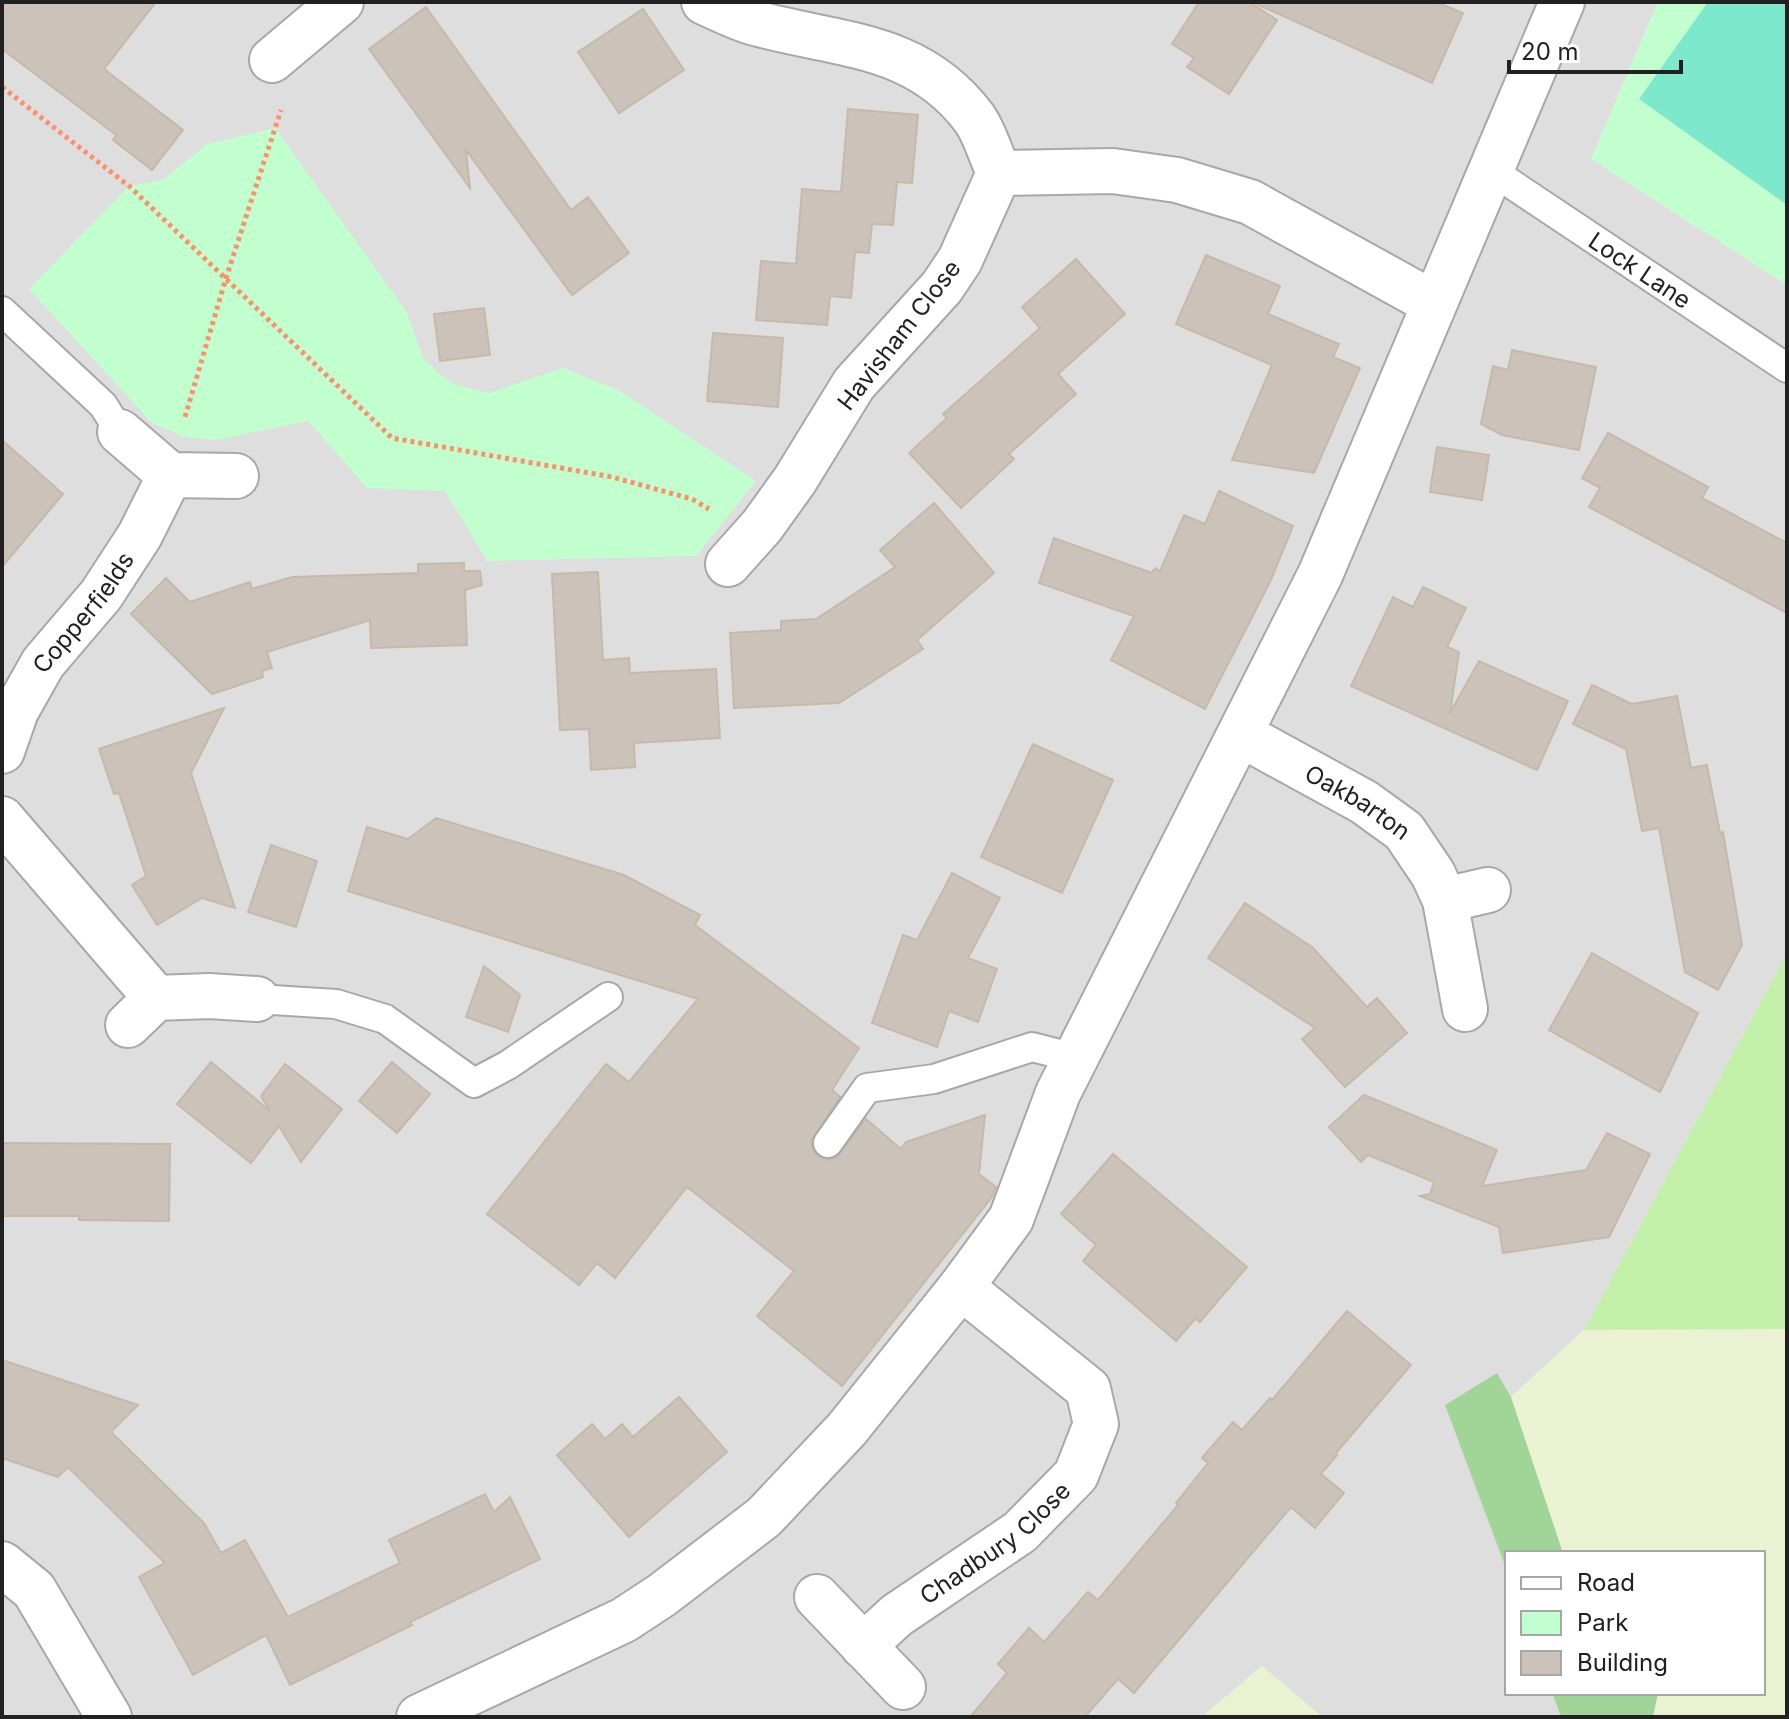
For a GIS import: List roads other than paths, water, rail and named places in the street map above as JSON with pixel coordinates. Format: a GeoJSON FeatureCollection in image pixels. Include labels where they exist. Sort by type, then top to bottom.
{"type":"FeatureCollection","features":[{"type":"Feature","properties":{"kind":"street"},"geometry":{"type":"LineString","coordinates":[[272,60],[341,2]]}},
{"type":"Feature","properties":{"kind":"street"},"geometry":{"type":"LineString","coordinates":[[704,2],[752,23],[862,45],[910,63],[946,86],[976,119],[999,173],[1113,171],[1177,180],[1250,202],[1433,303]]}},
{"type":"Feature","properties":{"kind":"street"},"geometry":{"type":"LineString","coordinates":[[419,1717],[624,1620],[764,1517],[847,1429],[961,1287],[1011,1219],[1043,1127],[1075,1058],[1320,575],[1562,2]]}},
{"type":"Feature","properties":{"kind":"street","name":"Havisham Close"},"geometry":{"type":"LineString","coordinates":[[740,550],[795,480],[854,384],[942,287],[960,260],[999,173]]}},
{"type":"Feature","properties":{"kind":"street"},"geometry":{"type":"LineString","coordinates":[[120,432],[170,475],[236,476]]}},
{"type":"Feature","properties":{"kind":"street","name":"Copperfields"},"geometry":{"type":"LineString","coordinates":[[2,751],[16,711],[43,663],[101,595],[140,535],[170,475]]}},
{"type":"Feature","properties":{"kind":"street","name":"Oakbarton"},"geometry":{"type":"LineString","coordinates":[[1240,734],[1364,802],[1404,831],[1433,874],[1445,900],[1465,1009]]}},
{"type":"Feature","properties":{"kind":"street"},"geometry":{"type":"LineString","coordinates":[[2,819],[142,1012],[209,996],[257,999]]}},
{"type":"Feature","properties":{"kind":"street"},"geometry":{"type":"LineString","coordinates":[[1445,900],[1488,890]]}},
{"type":"Feature","properties":{"kind":"street","name":"Chadbury Close"},"geometry":{"type":"LineString","coordinates":[[863,1646],[897,1615],[1020,1532],[1076,1475],[1096,1424],[1088,1389],[961,1287]]}},
{"type":"Feature","properties":{"kind":"street"},"geometry":{"type":"LineString","coordinates":[[2,1564],[34,1590],[109,1717]]}},
{"type":"Feature","properties":{"kind":"street"},"geometry":{"type":"LineString","coordinates":[[817,1597],[903,1687]]}},
{"type":"Feature","properties":{"kind":"lane","name":"Lock Lane"},"geometry":{"type":"LineString","coordinates":[[1492,171],[1787,368]]}},
{"type":"Feature","properties":{"kind":"lane"},"geometry":{"type":"LineString","coordinates":[[2,311],[103,405],[120,432]]}},
{"type":"Feature","properties":{"kind":"lane"},"geometry":{"type":"LineString","coordinates":[[257,999],[336,1004],[385,1019],[474,1083],[508,1065],[608,997]]}},
{"type":"Feature","properties":{"kind":"lane"},"geometry":{"type":"LineString","coordinates":[[828,1143],[867,1088],[934,1079],[1032,1047],[1075,1058]]}}]}
